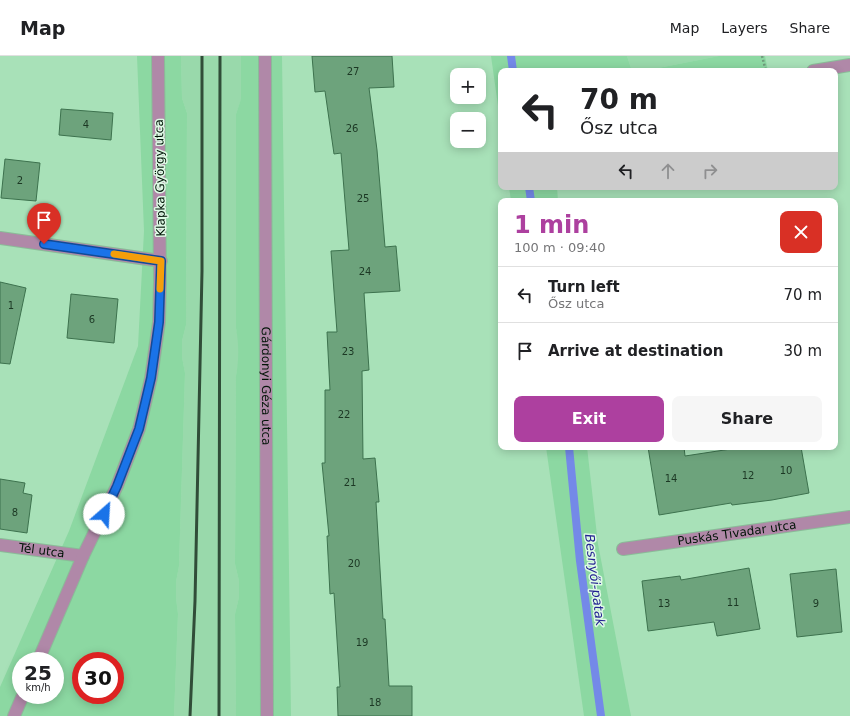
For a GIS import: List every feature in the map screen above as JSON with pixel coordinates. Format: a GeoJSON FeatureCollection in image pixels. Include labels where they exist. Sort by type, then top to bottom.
{"type":"FeatureCollection","features":[{"type":"Feature","properties":{"kind":"street","name":"Klapka György utca"},"geometry":{"type":"LineString","coordinates":[[42,652],[83,556],[117,486],[139,429],[151,378],[159,322],[161,261],[158,56]]}},
{"type":"Feature","properties":{"kind":"street","name":"Gárdonyi Géza utca"},"geometry":{"type":"LineString","coordinates":[[265,56],[264,206],[267,716]]}},
{"type":"Feature","properties":{"kind":"street"},"geometry":{"type":"LineString","coordinates":[[832,68],[850,65]]}},
{"type":"Feature","properties":{"kind":"street"},"geometry":{"type":"LineString","coordinates":[[0,238],[161,261]]}},
{"type":"Feature","properties":{"kind":"street","name":"Puskás Tivadar utca"},"geometry":{"type":"LineString","coordinates":[[623,549],[850,517]]}},
{"type":"Feature","properties":{"kind":"street","name":"Tél utca"},"geometry":{"type":"LineString","coordinates":[[0,545],[83,556]]}},
{"type":"Feature","properties":{"kind":"street"},"geometry":{"type":"LineString","coordinates":[[14,716],[19,704]]}},
{"type":"Feature","properties":{"kind":"path"},"geometry":{"type":"LineString","coordinates":[[762,56],[765,68]]}},
{"type":"Feature","properties":{"kind":"shaded area"},"geometry":{"type":"Polygon","coordinates":[[[137,56],[181,56],[182,98],[187,113],[186,325],[182,341],[182,357],[185,373],[179,566],[176,582],[178,614],[174,716],[0,716],[0,687],[12,660],[12,704],[64,704],[64,652],[15,652],[69,531],[138,346],[144,231],[137,56]]]}},
{"type":"Feature","properties":{"kind":"shaded area"},"geometry":{"type":"Polygon","coordinates":[[[181,56],[241,56],[241,100],[236,114],[236,328],[239,342],[239,359],[236,376],[235,564],[239,581],[239,597],[235,614],[236,716],[174,716],[178,614],[176,582],[179,566],[185,373],[182,357],[182,341],[186,325],[187,113],[182,98],[181,56]]]}},
{"type":"Feature","properties":{"kind":"shaded area"},"geometry":{"type":"Polygon","coordinates":[[[241,56],[282,56],[291,716],[236,716],[235,614],[239,597],[239,581],[235,564],[236,376],[238,363],[238,341],[236,328],[236,114],[241,99],[241,56]]]}},
{"type":"Feature","properties":{"kind":"shaded area"},"geometry":{"type":"Polygon","coordinates":[[[491,56],[627,56],[631,68],[498,68],[498,106],[491,56]]]}},
{"type":"Feature","properties":{"kind":"shaded area"},"geometry":{"type":"Polygon","coordinates":[[[627,56],[719,56],[658,68],[631,68],[627,56]]]}},
{"type":"Feature","properties":{"kind":"shaded area"},"geometry":{"type":"Polygon","coordinates":[[[719,56],[765,56],[767,68],[658,68],[719,56]]]}},
{"type":"Feature","properties":{"kind":"shaded area"},"geometry":{"type":"Polygon","coordinates":[[[509,190],[557,190],[558,198],[511,198],[509,190]]]}},
{"type":"Feature","properties":{"kind":"shaded area"},"geometry":{"type":"Polygon","coordinates":[[[546,450],[587,450],[598,544],[631,716],[584,716],[546,450]]]}},
{"type":"Feature","properties":{"kind":"building"},"geometry":{"type":"Polygon","coordinates":[[[312,56],[392,56],[394,87],[369,88],[377,150],[385,247],[396,246],[400,291],[364,293],[369,370],[362,371],[363,459],[375,458],[379,502],[376,502],[383,619],[385,619],[389,686],[412,686],[412,716],[338,716],[337,687],[340,687],[334,593],[330,594],[327,536],[329,536],[322,463],[325,463],[325,390],[330,390],[327,332],[337,332],[331,251],[349,250],[341,153],[334,154],[325,91],[315,92],[312,56]]]}},
{"type":"Feature","properties":{"kind":"building"},"geometry":{"type":"Polygon","coordinates":[[[61,109],[113,113],[111,140],[59,135],[61,109]]]}},
{"type":"Feature","properties":{"kind":"building"},"geometry":{"type":"Polygon","coordinates":[[[5,159],[40,163],[36,201],[1,198],[5,159]]]}},
{"type":"Feature","properties":{"kind":"building"},"geometry":{"type":"Polygon","coordinates":[[[0,282],[26,288],[10,364],[0,363],[0,282]]]}},
{"type":"Feature","properties":{"kind":"building"},"geometry":{"type":"Polygon","coordinates":[[[71,294],[118,299],[114,343],[67,338],[71,294]]]}},
{"type":"Feature","properties":{"kind":"building"},"geometry":{"type":"Polygon","coordinates":[[[648,450],[684,450],[685,456],[724,450],[802,450],[809,493],[772,500],[732,505],[731,503],[659,515],[648,450]]]}},
{"type":"Feature","properties":{"kind":"building"},"geometry":{"type":"Polygon","coordinates":[[[0,479],[25,483],[23,493],[32,495],[27,533],[0,529],[0,479]]]}},
{"type":"Feature","properties":{"kind":"building"},"geometry":{"type":"Polygon","coordinates":[[[749,568],[760,629],[717,636],[714,622],[648,631],[642,581],[680,576],[681,580],[749,568]]]}},
{"type":"Feature","properties":{"kind":"building"},"geometry":{"type":"Polygon","coordinates":[[[836,569],[842,632],[797,637],[790,574],[836,569]]]}},
{"type":"Feature","properties":{"kind":"waterway","name":"Besnyői-patak"},"geometry":{"type":"LineString","coordinates":[[511,56],[513,68]]}},
{"type":"Feature","properties":{"kind":"waterway","name":"Besnyői-patak"},"geometry":{"type":"LineString","coordinates":[[529,190],[531,198]]}},
{"type":"Feature","properties":{"kind":"waterway","name":"Besnyői-patak"},"geometry":{"type":"LineString","coordinates":[[569,450],[580,561],[601,716]]}},
{"type":"Feature","properties":{"kind":"railway"},"geometry":{"type":"LineString","coordinates":[[190,716],[195,601],[202,271],[202,56]]}},
{"type":"Feature","properties":{"kind":"railway"},"geometry":{"type":"LineString","coordinates":[[219,716],[220,56]]}},
{"type":"Feature","properties":{"kind":"slow traffic"},"geometry":{"type":"LineString","coordinates":[[114,254],[161,261],[160,289]]}},
{"type":"Feature","properties":{"kind":"route"},"geometry":{"type":"LineString","coordinates":[[44,244],[161,261],[159,322],[151,378],[139,429],[117,486],[104,514]]}}]}
